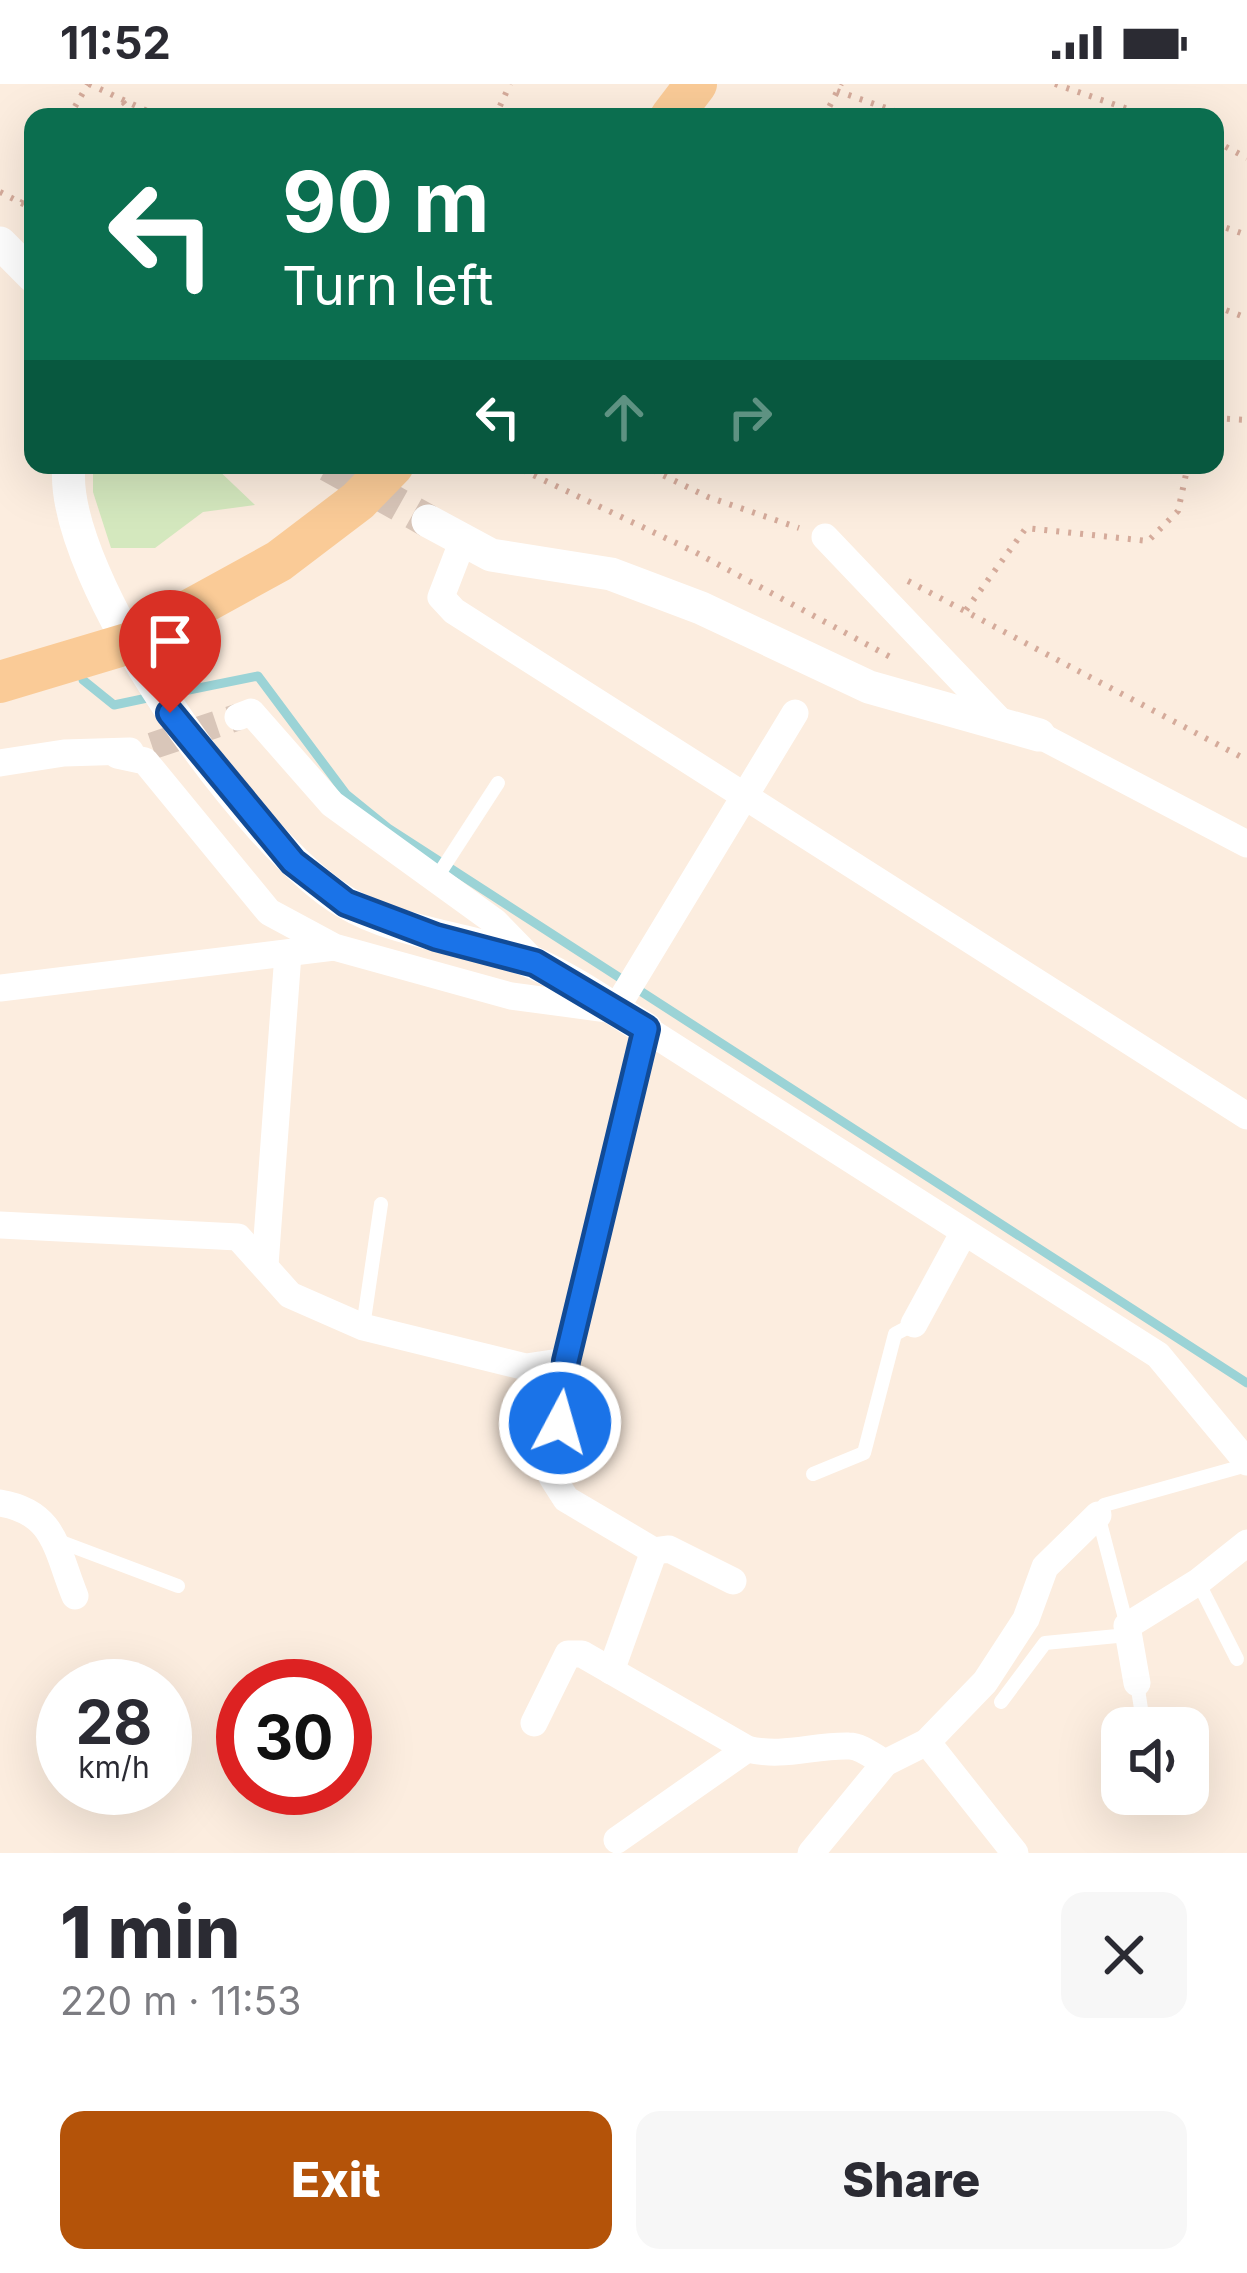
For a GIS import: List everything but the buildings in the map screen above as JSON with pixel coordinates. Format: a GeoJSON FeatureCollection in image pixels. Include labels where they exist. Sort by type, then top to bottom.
{"type":"FeatureCollection","features":[{"type":"Feature","properties":{"kind":"main road"},"geometry":{"type":"LineString","coordinates":[[678,108],[696,84]]}},
{"type":"Feature","properties":{"kind":"main road"},"geometry":{"type":"LineString","coordinates":[[0,682],[130,644],[279,561],[358,501],[384,474]]}},
{"type":"Feature","properties":{"kind":"street"},"geometry":{"type":"LineString","coordinates":[[0,243],[24,267]]}},
{"type":"Feature","properties":{"kind":"street"},"geometry":{"type":"LineString","coordinates":[[68,474],[85,560],[130,644],[170,713],[293,862],[346,903],[436,937],[535,963],[646,1029],[1158,1355],[1247,1464]]}},
{"type":"Feature","properties":{"kind":"street"},"geometry":{"type":"LineString","coordinates":[[428,521],[491,555],[611,574],[701,608],[869,687],[1039,734],[1247,844]]}},
{"type":"Feature","properties":{"kind":"street"},"geometry":{"type":"LineString","coordinates":[[826,537],[1004,724]]}},
{"type":"Feature","properties":{"kind":"street"},"geometry":{"type":"LineString","coordinates":[[463,540],[441,596],[454,611],[1247,1116]]}},
{"type":"Feature","properties":{"kind":"street"},"geometry":{"type":"LineString","coordinates":[[238,717],[251,712],[332,804],[496,922],[535,963]]}},
{"type":"Feature","properties":{"kind":"street"},"geometry":{"type":"LineString","coordinates":[[615,1010],[795,713]]}},
{"type":"Feature","properties":{"kind":"street"},"geometry":{"type":"LineString","coordinates":[[117,754],[152,746]]}},
{"type":"Feature","properties":{"kind":"street"},"geometry":{"type":"LineString","coordinates":[[0,763],[64,753],[145,760],[269,912],[334,946],[511,996],[615,1010]]}},
{"type":"Feature","properties":{"kind":"street"},"geometry":{"type":"LineString","coordinates":[[0,988],[334,946]]}},
{"type":"Feature","properties":{"kind":"street"},"geometry":{"type":"LineString","coordinates":[[265,1265],[287,954]]}},
{"type":"Feature","properties":{"kind":"street"},"geometry":{"type":"LineString","coordinates":[[646,1029],[566,1361],[552,1477],[566,1499],[654,1551],[669,1550],[733,1581]]}},
{"type":"Feature","properties":{"kind":"street"},"geometry":{"type":"LineString","coordinates":[[0,1225],[218,1233],[238,1238],[290,1295],[364,1328],[526,1367],[566,1361]]}},
{"type":"Feature","properties":{"kind":"street"},"geometry":{"type":"LineString","coordinates":[[914,1324],[964,1232]]}},
{"type":"Feature","properties":{"kind":"street"},"geometry":{"type":"LineString","coordinates":[[0,1503],[24,1507],[43,1518],[75,1596]]}},
{"type":"Feature","properties":{"kind":"street"},"geometry":{"type":"LineString","coordinates":[[811,1853],[885,1763],[927,1742],[985,1682],[1026,1618],[1045,1567],[1098,1515]]}},
{"type":"Feature","properties":{"kind":"street"},"geometry":{"type":"LineString","coordinates":[[1137,1683],[1127,1626],[1198,1582],[1247,1543]]}},
{"type":"Feature","properties":{"kind":"street"},"geometry":{"type":"LineString","coordinates":[[611,1671],[654,1551]]}},
{"type":"Feature","properties":{"kind":"street"},"geometry":{"type":"LineString","coordinates":[[533,1723],[568,1654],[582,1654],[747,1749],[804,1754],[854,1745],[885,1763]]}},
{"type":"Feature","properties":{"kind":"street"},"geometry":{"type":"LineString","coordinates":[[927,1742],[1016,1853]]}},
{"type":"Feature","properties":{"kind":"street"},"geometry":{"type":"LineString","coordinates":[[617,1840],[747,1749]]}},
{"type":"Feature","properties":{"kind":"lane"},"geometry":{"type":"LineString","coordinates":[[437,877],[498,783]]}},
{"type":"Feature","properties":{"kind":"lane"},"geometry":{"type":"LineString","coordinates":[[364,1328],[381,1204]]}},
{"type":"Feature","properties":{"kind":"lane"},"geometry":{"type":"LineString","coordinates":[[813,1474],[864,1453],[896,1334],[914,1324]]}},
{"type":"Feature","properties":{"kind":"lane"},"geometry":{"type":"LineString","coordinates":[[1001,1702],[1045,1643],[1117,1636],[1127,1626],[1098,1515],[1104,1505],[1247,1464]]}},
{"type":"Feature","properties":{"kind":"lane"},"geometry":{"type":"LineString","coordinates":[[51,1538],[178,1586]]}},
{"type":"Feature","properties":{"kind":"lane"},"geometry":{"type":"LineString","coordinates":[[1198,1582],[1237,1660]]}},
{"type":"Feature","properties":{"kind":"lane"},"geometry":{"type":"LineString","coordinates":[[1137,1683],[1141,1707]]}},
{"type":"Feature","properties":{"kind":"path"},"geometry":{"type":"LineString","coordinates":[[88,84],[140,108]]}},
{"type":"Feature","properties":{"kind":"path"},"geometry":{"type":"LineString","coordinates":[[1055,84],[1125,108]]}},
{"type":"Feature","properties":{"kind":"path"},"geometry":{"type":"LineString","coordinates":[[839,87],[890,108]]}},
{"type":"Feature","properties":{"kind":"path"},"geometry":{"type":"LineString","coordinates":[[120,99],[128,108]]}},
{"type":"Feature","properties":{"kind":"path"},"geometry":{"type":"LineString","coordinates":[[0,192],[22,203],[24,199]]}},
{"type":"Feature","properties":{"kind":"path"},"geometry":{"type":"LineString","coordinates":[[531,474],[695,552],[902,663]]}},
{"type":"Feature","properties":{"kind":"path"},"geometry":{"type":"LineString","coordinates":[[661,474],[708,497],[826,537]]}},
{"type":"Feature","properties":{"kind":"path"},"geometry":{"type":"LineString","coordinates":[[965,611],[1026,528],[1148,541],[1178,511],[1186,474]]}},
{"type":"Feature","properties":{"kind":"path"},"geometry":{"type":"LineString","coordinates":[[905,579],[1247,760]]}},
{"type":"Feature","properties":{"kind":"green space"},"geometry":{"type":"Polygon","coordinates":[[[93,474],[222,474],[255,505],[203,512],[155,548],[111,548],[93,492],[93,474]]]}},
{"type":"Feature","properties":{"kind":"waterway"},"geometry":{"type":"LineString","coordinates":[[169,694],[258,676],[346,794],[388,828],[1247,1383]]}},
{"type":"Feature","properties":{"kind":"waterway"},"geometry":{"type":"LineString","coordinates":[[83,680],[114,705],[152,697]]}},
{"type":"Feature","properties":{"kind":"tunnel"},"geometry":{"type":"LineString","coordinates":[[344,474],[428,521]]}},
{"type":"Feature","properties":{"kind":"tunnel"},"geometry":{"type":"LineString","coordinates":[[152,746],[238,717]]}},
{"type":"Feature","properties":{"kind":"route"},"geometry":{"type":"LineString","coordinates":[[170,713],[293,862],[346,903],[436,937],[535,963],[646,1029],[566,1361],[560,1423]]}}]}
